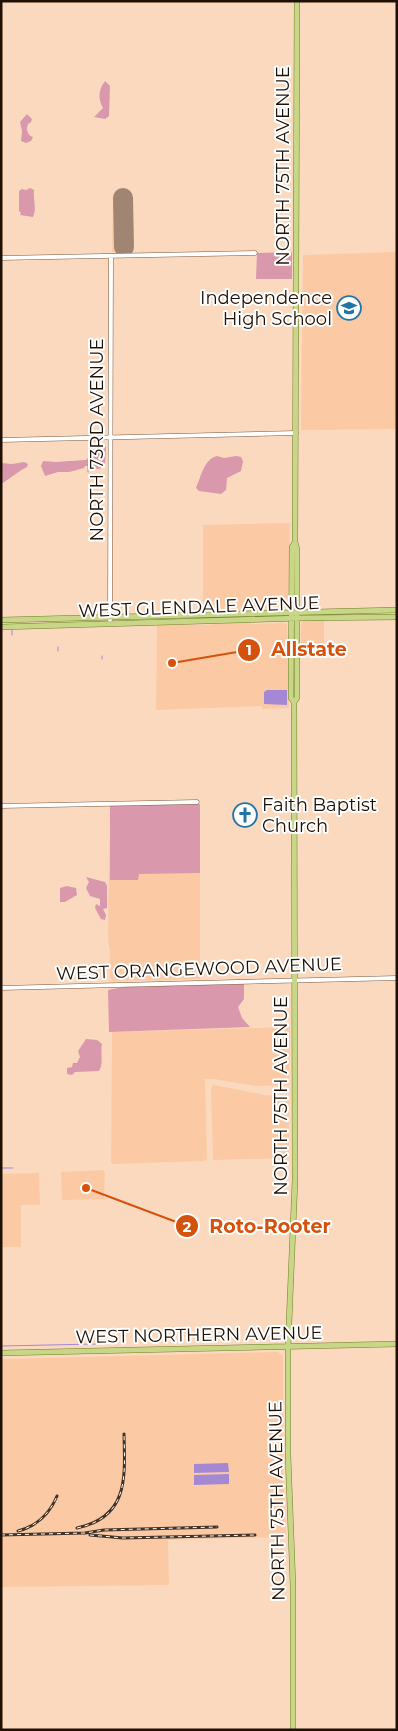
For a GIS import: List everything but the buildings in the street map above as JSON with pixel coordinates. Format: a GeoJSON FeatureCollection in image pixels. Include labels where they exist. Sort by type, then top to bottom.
{"type":"FeatureCollection","features":[{"type":"Feature","properties":{"kind":"main road","name":"NORTH 75TH AVENUE"},"geometry":{"type":"LineString","coordinates":[[293,1730],[293,1586],[288,1455],[288,1347],[295,1188],[294,702],[291,698],[297,549],[295,542],[297,1]]}},
{"type":"Feature","properties":{"kind":"main road","name":"WEST GLENDALE AVENUE"},"geometry":{"type":"LineString","coordinates":[[1,620],[294,611],[397,610]]}},
{"type":"Feature","properties":{"kind":"main road","name":"WEST GLENDALE AVENUE"},"geometry":{"type":"LineString","coordinates":[[1,626],[397,616]]}},
{"type":"Feature","properties":{"kind":"main road","name":"WEST NORTHERN AVENUE"},"geometry":{"type":"LineString","coordinates":[[1,1353],[397,1344]]}},
{"type":"Feature","properties":{"kind":"street"},"geometry":{"type":"LineString","coordinates":[[1,258],[255,253]]}},
{"type":"Feature","properties":{"kind":"street","name":"NORTH 73RD AVENUE"},"geometry":{"type":"LineString","coordinates":[[110,624],[112,257]]}},
{"type":"Feature","properties":{"kind":"street"},"geometry":{"type":"LineString","coordinates":[[1,440],[296,433]]}},
{"type":"Feature","properties":{"kind":"street"},"geometry":{"type":"LineString","coordinates":[[1,806],[197,802]]}},
{"type":"Feature","properties":{"kind":"street","name":"WEST ORANGEWOOD AVENUE"},"geometry":{"type":"LineString","coordinates":[[1,988],[397,978]]}},
{"type":"Feature","properties":{"kind":"shaded area"},"geometry":{"type":"Polygon","coordinates":[[[105,81],[110,86],[109,116],[105,119],[94,117],[103,108],[100,94],[105,81]]]}},
{"type":"Feature","properties":{"kind":"shaded area"},"geometry":{"type":"Polygon","coordinates":[[[27,114],[32,119],[28,124],[28,132],[33,137],[31,141],[26,143],[21,141],[22,131],[20,122],[27,114]]]}},
{"type":"Feature","properties":{"kind":"shaded area"},"geometry":{"type":"Polygon","coordinates":[[[30,188],[34,190],[35,210],[33,217],[20,215],[19,211],[19,191],[30,188]]]}},
{"type":"Feature","properties":{"kind":"shaded area"},"geometry":{"type":"Polygon","coordinates":[[[113,195],[128,195],[128,252],[112,252],[113,195]]]}},
{"type":"Feature","properties":{"kind":"shaded area"},"geometry":{"type":"Polygon","coordinates":[[[292,252],[292,279],[256,279],[257,253],[292,252]]]}},
{"type":"Feature","properties":{"kind":"shaded area","name":"Independence High School"},"geometry":{"type":"Polygon","coordinates":[[[397,252],[397,429],[301,430],[303,255],[397,252]]]}},
{"type":"Feature","properties":{"kind":"shaded area"},"geometry":{"type":"Polygon","coordinates":[[[96,444],[106,447],[105,465],[102,468],[85,466],[84,468],[69,472],[58,472],[45,476],[41,466],[43,461],[86,460],[89,457],[90,447],[96,444]]]}},
{"type":"Feature","properties":{"kind":"shaded area"},"geometry":{"type":"Polygon","coordinates":[[[217,456],[224,458],[241,457],[243,461],[241,471],[227,478],[226,490],[221,494],[199,491],[196,488],[203,469],[209,461],[217,456]]]}},
{"type":"Feature","properties":{"kind":"shaded area"},"geometry":{"type":"Polygon","coordinates":[[[24,462],[28,464],[27,467],[1,484],[1,463],[24,462]]]}},
{"type":"Feature","properties":{"kind":"shaded area"},"geometry":{"type":"Polygon","coordinates":[[[290,523],[288,606],[283,608],[203,611],[203,525],[290,523]]]}},
{"type":"Feature","properties":{"kind":"shaded area"},"geometry":{"type":"Polygon","coordinates":[[[305,620],[324,620],[324,644],[301,645],[301,626],[305,620]]]}},
{"type":"Feature","properties":{"kind":"shaded area"},"geometry":{"type":"Polygon","coordinates":[[[241,622],[253,624],[284,623],[287,625],[289,708],[262,709],[262,706],[156,710],[157,625],[205,625],[241,622]]]}},
{"type":"Feature","properties":{"kind":"shaded area"},"geometry":{"type":"Polygon","coordinates":[[[267,690],[287,690],[287,705],[264,704],[264,692],[267,690]]]}},
{"type":"Feature","properties":{"kind":"shaded area"},"geometry":{"type":"Polygon","coordinates":[[[200,804],[200,979],[113,981],[110,977],[108,940],[110,806],[200,804]]]}},
{"type":"Feature","properties":{"kind":"shaded area"},"geometry":{"type":"Polygon","coordinates":[[[200,804],[200,873],[139,874],[138,880],[110,880],[110,806],[200,804]]]}},
{"type":"Feature","properties":{"kind":"shaded area"},"geometry":{"type":"Polygon","coordinates":[[[86,877],[105,882],[107,886],[107,908],[103,909],[106,915],[105,920],[101,919],[95,908],[96,904],[100,906],[100,899],[90,896],[86,888],[89,882],[86,877]]]}},
{"type":"Feature","properties":{"kind":"shaded area"},"geometry":{"type":"Polygon","coordinates":[[[67,886],[76,888],[77,895],[65,902],[60,902],[60,888],[67,886]]]}},
{"type":"Feature","properties":{"kind":"shaded area"},"geometry":{"type":"Polygon","coordinates":[[[244,984],[244,999],[238,1007],[242,1018],[250,1027],[109,1032],[108,990],[124,987],[244,984]]]}},
{"type":"Feature","properties":{"kind":"shaded area"},"geometry":{"type":"Polygon","coordinates":[[[290,1027],[289,1085],[255,1086],[205,1079],[207,1159],[205,1161],[113,1164],[111,1162],[112,1032],[290,1027]]]}},
{"type":"Feature","properties":{"kind":"shaded area"},"geometry":{"type":"Polygon","coordinates":[[[86,1039],[97,1040],[102,1044],[99,1071],[67,1074],[67,1068],[72,1067],[73,1063],[77,1063],[80,1057],[78,1051],[86,1039]]]}},
{"type":"Feature","properties":{"kind":"shaded area"},"geometry":{"type":"Polygon","coordinates":[[[214,1085],[265,1095],[289,1096],[289,1158],[213,1160],[211,1090],[214,1085]]]}},
{"type":"Feature","properties":{"kind":"shaded area"},"geometry":{"type":"Polygon","coordinates":[[[103,1170],[105,1173],[104,1199],[62,1200],[61,1172],[103,1170]]]}},
{"type":"Feature","properties":{"kind":"shaded area"},"geometry":{"type":"Polygon","coordinates":[[[39,1173],[40,1205],[21,1205],[21,1247],[1,1247],[1,1174],[39,1173]]]}},
{"type":"Feature","properties":{"kind":"shaded area"},"geometry":{"type":"Polygon","coordinates":[[[278,1352],[283,1358],[283,1468],[286,1537],[168,1540],[169,1585],[1,1587],[1,1359],[278,1352]]]}},
{"type":"Feature","properties":{"kind":"shaded area"},"geometry":{"type":"Polygon","coordinates":[[[228,1463],[229,1472],[194,1473],[194,1464],[228,1463]]]}},
{"type":"Feature","properties":{"kind":"shaded area"},"geometry":{"type":"Polygon","coordinates":[[[229,1474],[229,1484],[194,1485],[194,1475],[229,1474]]]}},
{"type":"Feature","properties":{"kind":"waterway"},"geometry":{"type":"LineString","coordinates":[[88,464],[88,472]]}},
{"type":"Feature","properties":{"kind":"waterway"},"geometry":{"type":"LineString","coordinates":[[12,630],[12,635]]}},
{"type":"Feature","properties":{"kind":"waterway"},"geometry":{"type":"LineString","coordinates":[[1,1168],[13,1168]]}},
{"type":"Feature","properties":{"kind":"waterway"},"geometry":{"type":"LineString","coordinates":[[1,1346],[96,1344]]}},
{"type":"Feature","properties":{"kind":"runway"},"geometry":{"type":"LineString","coordinates":[[123,198],[124,247]]}},
{"type":"Feature","properties":{"kind":"railway"},"geometry":{"type":"LineString","coordinates":[[77,1528],[94,1523],[106,1515],[115,1505],[123,1480],[124,1434]]}},
{"type":"Feature","properties":{"kind":"railway"},"geometry":{"type":"LineString","coordinates":[[18,1531],[31,1526],[42,1518],[51,1508],[57,1496]]}},
{"type":"Feature","properties":{"kind":"railway"},"geometry":{"type":"LineString","coordinates":[[1,1535],[217,1527]]}},
{"type":"Feature","properties":{"kind":"railway"},"geometry":{"type":"LineString","coordinates":[[90,1535],[123,1538],[255,1535]]}},
{"type":"Feature","properties":{"kind":"place","name":"Independence High School"},"geometry":{"type":"Point","coordinates":[349,308]}},
{"type":"Feature","properties":{"kind":"place","name":"Allstate"},"geometry":{"type":"Point","coordinates":[172,663]}},
{"type":"Feature","properties":{"kind":"place","name":"Faith Baptist Church"},"geometry":{"type":"Point","coordinates":[245,815]}},
{"type":"Feature","properties":{"kind":"place","name":"Roto-Rooter"},"geometry":{"type":"Point","coordinates":[86,1188]}}]}
